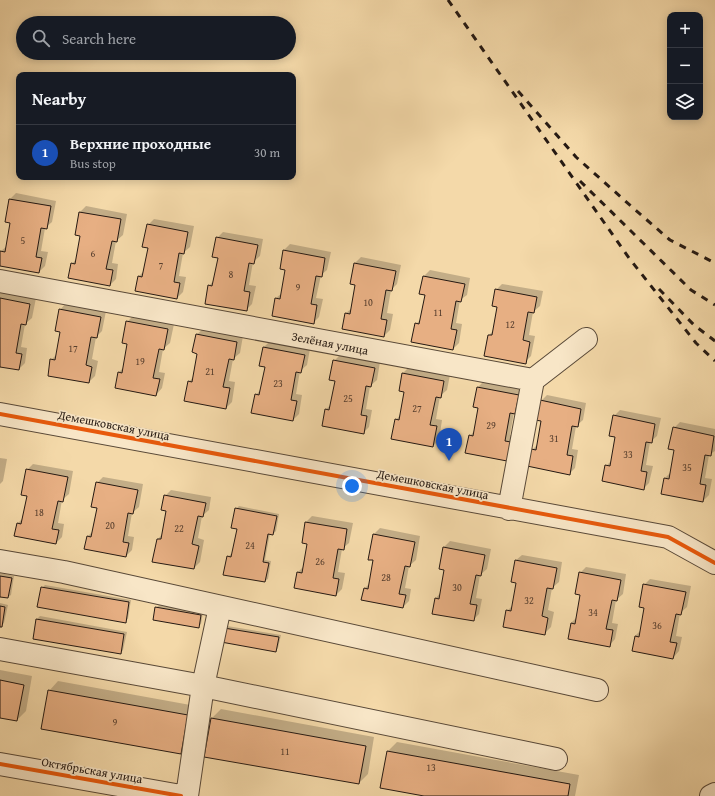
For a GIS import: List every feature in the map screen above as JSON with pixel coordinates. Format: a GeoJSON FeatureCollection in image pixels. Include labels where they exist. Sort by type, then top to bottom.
{"type":"FeatureCollection","features":[{"type":"Feature","properties":{"kind":"street","name":"Зелёная улица"},"geometry":{"type":"LineString","coordinates":[[0,281],[533,380]]}},
{"type":"Feature","properties":{"kind":"street"},"geometry":{"type":"LineString","coordinates":[[509,509],[533,380],[586,339]]}},
{"type":"Feature","properties":{"kind":"street","name":"Демешковская улица"},"geometry":{"type":"LineString","coordinates":[[0,414],[509,509],[668,537],[715,563]]}},
{"type":"Feature","properties":{"kind":"street"},"geometry":{"type":"LineString","coordinates":[[0,561],[64,572],[597,690]]}},
{"type":"Feature","properties":{"kind":"street"},"geometry":{"type":"LineString","coordinates":[[187,796],[203,686],[220,607]]}},
{"type":"Feature","properties":{"kind":"street"},"geometry":{"type":"LineString","coordinates":[[0,649],[203,686],[556,759]]}},
{"type":"Feature","properties":{"kind":"street","name":"Октябрьская улица"},"geometry":{"type":"LineString","coordinates":[[0,764],[102,789],[181,796]]}},
{"type":"Feature","properties":{"kind":"street"},"geometry":{"type":"LineString","coordinates":[[711,796],[715,794]]}},
{"type":"Feature","properties":{"kind":"building"},"geometry":{"type":"Polygon","coordinates":[[[9,199],[51,206],[47,229],[41,228],[36,257],[42,258],[39,273],[0,266],[0,251],[5,252],[10,223],[5,222],[9,199]]]}},
{"type":"Feature","properties":{"kind":"building"},"geometry":{"type":"Polygon","coordinates":[[[79,212],[121,219],[117,242],[112,241],[106,269],[113,270],[110,286],[68,278],[71,263],[75,264],[80,236],[75,235],[79,212]]]}},
{"type":"Feature","properties":{"kind":"building"},"geometry":{"type":"Polygon","coordinates":[[[147,224],[188,232],[184,254],[179,253],[174,282],[180,283],[177,299],[135,291],[138,276],[142,277],[148,248],[142,247],[147,224]]]}},
{"type":"Feature","properties":{"kind":"building"},"geometry":{"type":"Polygon","coordinates":[[[216,237],[258,245],[254,264],[249,263],[244,291],[250,292],[247,311],[205,304],[208,285],[212,286],[218,258],[212,257],[216,237]]]}},
{"type":"Feature","properties":{"kind":"building"},"geometry":{"type":"Polygon","coordinates":[[[283,250],[325,258],[322,277],[316,276],[311,304],[317,305],[314,324],[272,316],[275,298],[280,299],[285,270],[280,269],[283,250]]]}},
{"type":"Feature","properties":{"kind":"building"},"geometry":{"type":"Polygon","coordinates":[[[354,263],[396,271],[392,291],[386,290],[381,319],[387,320],[384,337],[342,329],[345,313],[350,314],[355,285],[350,284],[354,263]]]}},
{"type":"Feature","properties":{"kind":"building"},"geometry":{"type":"Polygon","coordinates":[[[423,276],[465,284],[461,302],[456,301],[451,329],[457,330],[453,350],[411,342],[415,323],[419,324],[425,295],[419,294],[423,276]]]}},
{"type":"Feature","properties":{"kind":"building"},"geometry":{"type":"Polygon","coordinates":[[[495,289],[537,297],[534,313],[528,312],[523,340],[530,342],[526,364],[484,356],[488,335],[492,335],[497,307],[492,306],[495,289]]]}},
{"type":"Feature","properties":{"kind":"building"},"geometry":{"type":"Polygon","coordinates":[[[0,298],[30,304],[26,325],[21,324],[16,353],[22,354],[19,370],[0,367],[0,298]]]}},
{"type":"Feature","properties":{"kind":"building"},"geometry":{"type":"Polygon","coordinates":[[[59,309],[101,317],[97,338],[91,337],[86,365],[92,367],[89,383],[48,376],[50,359],[55,360],[60,332],[55,331],[59,309]]]}},
{"type":"Feature","properties":{"kind":"building"},"geometry":{"type":"Polygon","coordinates":[[[126,321],[168,329],[164,350],[159,349],[153,378],[160,379],[156,396],[115,388],[118,372],[122,373],[127,344],[122,343],[126,321]]]}},
{"type":"Feature","properties":{"kind":"building"},"geometry":{"type":"Polygon","coordinates":[[[196,334],[237,342],[234,360],[229,359],[223,387],[230,388],[226,409],[184,401],[188,381],[192,382],[197,354],[192,352],[196,334]]]}},
{"type":"Feature","properties":{"kind":"building"},"geometry":{"type":"Polygon","coordinates":[[[263,347],[305,355],[301,373],[296,372],[291,400],[297,401],[293,421],[251,413],[255,394],[259,395],[265,367],[259,366],[263,347]]]}},
{"type":"Feature","properties":{"kind":"building"},"geometry":{"type":"Polygon","coordinates":[[[333,360],[375,368],[371,387],[366,386],[361,415],[367,416],[364,434],[322,426],[325,409],[329,410],[335,381],[329,380],[333,360]]]}},
{"type":"Feature","properties":{"kind":"building"},"geometry":{"type":"Polygon","coordinates":[[[402,373],[444,381],[441,398],[436,397],[430,425],[437,426],[433,447],[391,439],[395,419],[399,420],[404,392],[399,391],[402,373]]]}},
{"type":"Feature","properties":{"kind":"building"},"geometry":{"type":"Polygon","coordinates":[[[477,387],[519,395],[515,414],[510,413],[505,441],[511,442],[507,461],[465,453],[469,435],[473,436],[478,408],[473,407],[477,387]]]}},
{"type":"Feature","properties":{"kind":"building"},"geometry":{"type":"Polygon","coordinates":[[[540,400],[581,409],[578,427],[572,426],[567,455],[573,456],[570,475],[527,466],[531,449],[536,450],[541,421],[535,420],[540,400]]]}},
{"type":"Feature","properties":{"kind":"building"},"geometry":{"type":"Polygon","coordinates":[[[613,415],[655,424],[652,443],[646,442],[641,471],[647,472],[644,490],[602,481],[605,465],[610,466],[615,437],[609,436],[613,415]]]}},
{"type":"Feature","properties":{"kind":"building"},"geometry":{"type":"Polygon","coordinates":[[[673,427],[714,436],[711,456],[705,455],[700,484],[706,485],[703,502],[661,494],[664,478],[669,479],[674,450],[668,449],[673,427]]]}},
{"type":"Feature","properties":{"kind":"building"},"geometry":{"type":"Polygon","coordinates":[[[26,469],[68,477],[63,502],[58,501],[52,529],[59,530],[56,544],[14,536],[17,523],[21,524],[27,496],[21,495],[26,469]]]}},
{"type":"Feature","properties":{"kind":"building"},"geometry":{"type":"Polygon","coordinates":[[[96,482],[138,490],[133,514],[128,513],[123,542],[129,543],[126,557],[84,549],[87,536],[91,537],[97,508],[91,507],[96,482]]]}},
{"type":"Feature","properties":{"kind":"building"},"geometry":{"type":"Polygon","coordinates":[[[164,495],[206,503],[203,517],[198,516],[192,544],[199,546],[194,569],[152,562],[157,539],[161,539],[166,511],[161,510],[164,495]]]}},
{"type":"Feature","properties":{"kind":"building"},"geometry":{"type":"Polygon","coordinates":[[[235,508],[277,516],[273,535],[268,534],[263,562],[269,563],[265,582],[223,575],[227,556],[231,557],[237,529],[231,528],[235,508]]]}},
{"type":"Feature","properties":{"kind":"building"},"geometry":{"type":"Polygon","coordinates":[[[305,522],[347,529],[344,550],[338,549],[333,578],[339,579],[336,596],[294,588],[297,572],[302,573],[307,544],[302,543],[305,522]]]}},
{"type":"Feature","properties":{"kind":"building"},"geometry":{"type":"Polygon","coordinates":[[[373,534],[415,542],[410,567],[405,566],[399,594],[406,595],[403,608],[361,600],[364,588],[368,589],[373,560],[368,560],[373,534]]]}},
{"type":"Feature","properties":{"kind":"building"},"geometry":{"type":"Polygon","coordinates":[[[443,547],[485,555],[481,576],[476,575],[470,604],[477,605],[474,621],[432,614],[435,598],[439,599],[444,570],[439,569],[443,547]]]}},
{"type":"Feature","properties":{"kind":"building"},"geometry":{"type":"Polygon","coordinates":[[[515,560],[557,568],[553,589],[547,588],[542,616],[548,618],[545,635],[503,627],[506,610],[511,611],[516,583],[511,582],[515,560]]]}},
{"type":"Feature","properties":{"kind":"building"},"geometry":{"type":"Polygon","coordinates":[[[579,572],[621,580],[617,601],[612,600],[606,629],[613,630],[610,647],[568,639],[571,623],[575,624],[580,595],[575,594],[579,572]]]}},
{"type":"Feature","properties":{"kind":"building"},"geometry":{"type":"Polygon","coordinates":[[[0,576],[12,578],[8,598],[0,597],[0,576]]]}},
{"type":"Feature","properties":{"kind":"building"},"geometry":{"type":"Polygon","coordinates":[[[643,584],[686,592],[681,615],[676,614],[670,642],[677,643],[673,659],[632,651],[635,636],[639,637],[644,608],[639,607],[643,584]]]}},
{"type":"Feature","properties":{"kind":"building"},"geometry":{"type":"Polygon","coordinates":[[[41,587],[129,602],[126,623],[37,607],[41,587]]]}},
{"type":"Feature","properties":{"kind":"building"},"geometry":{"type":"Polygon","coordinates":[[[0,606],[5,607],[2,627],[0,627],[0,606]]]}},
{"type":"Feature","properties":{"kind":"building"},"geometry":{"type":"Polygon","coordinates":[[[155,607],[201,615],[199,628],[153,620],[155,607]]]}},
{"type":"Feature","properties":{"kind":"building"},"geometry":{"type":"Polygon","coordinates":[[[36,619],[124,634],[121,654],[33,639],[36,619]]]}},
{"type":"Feature","properties":{"kind":"building"},"geometry":{"type":"Polygon","coordinates":[[[224,628],[279,637],[276,652],[221,642],[224,628]]]}},
{"type":"Feature","properties":{"kind":"building"},"geometry":{"type":"Polygon","coordinates":[[[0,680],[24,685],[17,721],[0,718],[0,680]]]}},
{"type":"Feature","properties":{"kind":"building"},"geometry":{"type":"Polygon","coordinates":[[[48,690],[188,715],[181,754],[41,729],[48,690]]]}},
{"type":"Feature","properties":{"kind":"building"},"geometry":{"type":"Polygon","coordinates":[[[211,718],[366,746],[359,784],[204,757],[211,718]]]}},
{"type":"Feature","properties":{"kind":"building"},"geometry":{"type":"Polygon","coordinates":[[[387,751],[570,784],[568,796],[424,796],[380,788],[387,751]]]}},
{"type":"Feature","properties":{"kind":"railway"},"geometry":{"type":"LineString","coordinates":[[448,0],[629,258],[696,343],[715,361]]}},
{"type":"Feature","properties":{"kind":"railway"},"geometry":{"type":"LineString","coordinates":[[518,91],[576,157],[632,207],[670,240],[715,263]]}},
{"type":"Feature","properties":{"kind":"railway"},"geometry":{"type":"LineString","coordinates":[[580,181],[691,290],[715,305]]}},
{"type":"Feature","properties":{"kind":"railway"},"geometry":{"type":"LineString","coordinates":[[659,289],[694,325],[715,341]]}},
{"type":"Feature","properties":{"kind":"cycle path"},"geometry":{"type":"LineString","coordinates":[[0,414],[668,537],[715,563]]}},
{"type":"Feature","properties":{"kind":"cycle path"},"geometry":{"type":"LineString","coordinates":[[0,764],[181,796]]}},
{"type":"Feature","properties":{"kind":"place","name":"Верхние проходные"},"geometry":{"type":"Point","coordinates":[449,461]}}]}
